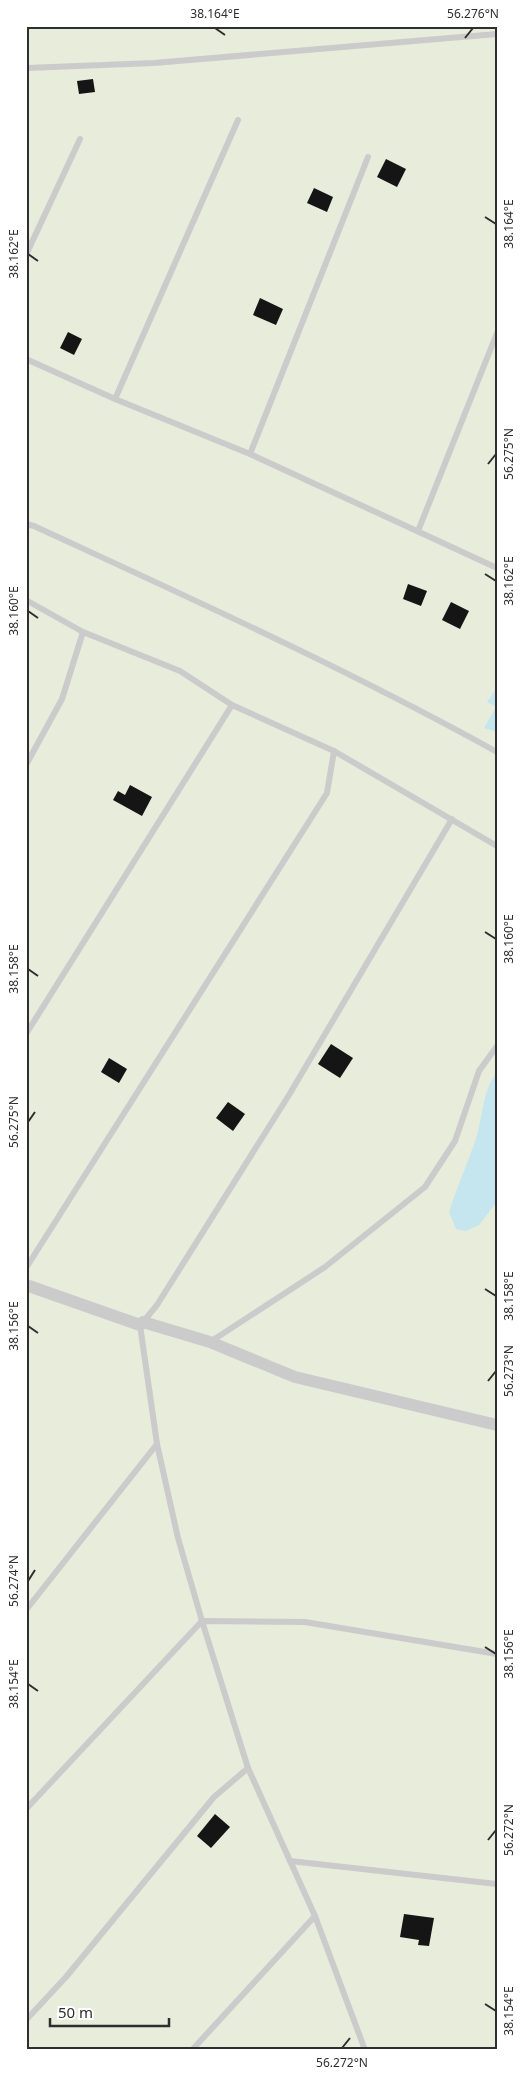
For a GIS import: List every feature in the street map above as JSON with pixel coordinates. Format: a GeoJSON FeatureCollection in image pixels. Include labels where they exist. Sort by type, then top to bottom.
{"type":"FeatureCollection","features":[{"type":"Feature","properties":{"kind":"street"},"geometry":{"type":"LineString","coordinates":[[26,1285],[141,1324],[210,1342],[295,1377],[497,1425]]}},
{"type":"Feature","properties":{"kind":"lane"},"geometry":{"type":"LineString","coordinates":[[26,68],[154,63],[497,34]]}},
{"type":"Feature","properties":{"kind":"lane"},"geometry":{"type":"LineString","coordinates":[[115,399],[238,120]]}},
{"type":"Feature","properties":{"kind":"lane"},"geometry":{"type":"LineString","coordinates":[[26,255],[80,139]]}},
{"type":"Feature","properties":{"kind":"lane"},"geometry":{"type":"LineString","coordinates":[[250,454],[368,157]]}},
{"type":"Feature","properties":{"kind":"lane"},"geometry":{"type":"LineString","coordinates":[[418,531],[497,333]]}},
{"type":"Feature","properties":{"kind":"lane"},"geometry":{"type":"LineString","coordinates":[[26,359],[115,399],[250,454],[497,568]]}},
{"type":"Feature","properties":{"kind":"lane"},"geometry":{"type":"LineString","coordinates":[[26,524],[192,599],[424,712],[497,752]]}},
{"type":"Feature","properties":{"kind":"lane"},"geometry":{"type":"LineString","coordinates":[[26,600],[83,632],[180,671],[232,705],[334,751],[497,846]]}},
{"type":"Feature","properties":{"kind":"lane"},"geometry":{"type":"LineString","coordinates":[[26,765],[62,699],[83,632]]}},
{"type":"Feature","properties":{"kind":"lane"},"geometry":{"type":"LineString","coordinates":[[26,1034],[232,705]]}},
{"type":"Feature","properties":{"kind":"lane"},"geometry":{"type":"LineString","coordinates":[[26,1268],[327,793],[334,751]]}},
{"type":"Feature","properties":{"kind":"lane"},"geometry":{"type":"LineString","coordinates":[[365,2050],[315,1916],[248,1768],[202,1622],[178,1538],[158,1444],[141,1324],[157,1305],[289,1095],[452,820]]}},
{"type":"Feature","properties":{"kind":"lane"},"geometry":{"type":"LineString","coordinates":[[210,1342],[325,1267],[425,1187],[455,1141],[479,1071],[497,1046]]}},
{"type":"Feature","properties":{"kind":"lane"},"geometry":{"type":"LineString","coordinates":[[26,1610],[158,1444]]}},
{"type":"Feature","properties":{"kind":"lane"},"geometry":{"type":"LineString","coordinates":[[26,1809],[202,1622],[305,1622],[497,1654]]}},
{"type":"Feature","properties":{"kind":"lane"},"geometry":{"type":"LineString","coordinates":[[26,2020],[66,1977],[214,1797],[248,1768]]}},
{"type":"Feature","properties":{"kind":"lane"},"geometry":{"type":"LineString","coordinates":[[290,1861],[497,1884]]}},
{"type":"Feature","properties":{"kind":"lane"},"geometry":{"type":"LineString","coordinates":[[192,2050],[315,1916]]}},
{"type":"Feature","properties":{"kind":"green space"},"geometry":{"type":"Polygon","coordinates":[[[26,26],[497,26],[497,2050],[26,2050],[26,26]]]}},
{"type":"Feature","properties":{"kind":"water"},"geometry":{"type":"Polygon","coordinates":[[[495,690],[497,690],[497,732],[484,728],[496,707],[487,702],[495,690]]]}},
{"type":"Feature","properties":{"kind":"water"},"geometry":{"type":"Polygon","coordinates":[[[497,1072],[497,1202],[479,1225],[466,1231],[456,1229],[449,1212],[477,1135],[486,1094],[497,1072]]]}},
{"type":"Feature","properties":{"kind":"building"},"geometry":{"type":"Polygon","coordinates":[[[93,79],[95,92],[79,94],[77,81],[93,79]]]}},
{"type":"Feature","properties":{"kind":"building"},"geometry":{"type":"Polygon","coordinates":[[[386,159],[406,169],[397,187],[377,177],[386,159]]]}},
{"type":"Feature","properties":{"kind":"building"},"geometry":{"type":"Polygon","coordinates":[[[314,188],[333,197],[327,212],[307,203],[314,188]]]}},
{"type":"Feature","properties":{"kind":"building"},"geometry":{"type":"Polygon","coordinates":[[[260,298],[283,309],[276,325],[253,315],[260,298]]]}},
{"type":"Feature","properties":{"kind":"building"},"geometry":{"type":"Polygon","coordinates":[[[68,332],[82,339],[74,355],[60,348],[68,332]]]}},
{"type":"Feature","properties":{"kind":"building"},"geometry":{"type":"Polygon","coordinates":[[[408,584],[427,591],[421,606],[403,599],[408,584]]]}},
{"type":"Feature","properties":{"kind":"building"},"geometry":{"type":"Polygon","coordinates":[[[451,602],[469,611],[460,629],[442,620],[451,602]]]}},
{"type":"Feature","properties":{"kind":"building"},"geometry":{"type":"Polygon","coordinates":[[[130,785],[152,797],[142,816],[113,800],[118,791],[125,795],[130,785]]]}},
{"type":"Feature","properties":{"kind":"building"},"geometry":{"type":"Polygon","coordinates":[[[331,1044],[353,1058],[340,1078],[318,1064],[331,1044]]]}},
{"type":"Feature","properties":{"kind":"building"},"geometry":{"type":"Polygon","coordinates":[[[109,1058],[127,1069],[119,1083],[101,1072],[109,1058]]]}},
{"type":"Feature","properties":{"kind":"building"},"geometry":{"type":"Polygon","coordinates":[[[228,1102],[245,1114],[233,1131],[216,1118],[228,1102]]]}},
{"type":"Feature","properties":{"kind":"building"},"geometry":{"type":"Polygon","coordinates":[[[215,1814],[230,1827],[211,1848],[197,1836],[215,1814]]]}},
{"type":"Feature","properties":{"kind":"building"},"geometry":{"type":"Polygon","coordinates":[[[404,1914],[434,1918],[429,1946],[418,1945],[419,1940],[400,1937],[404,1914]]]}}]}
